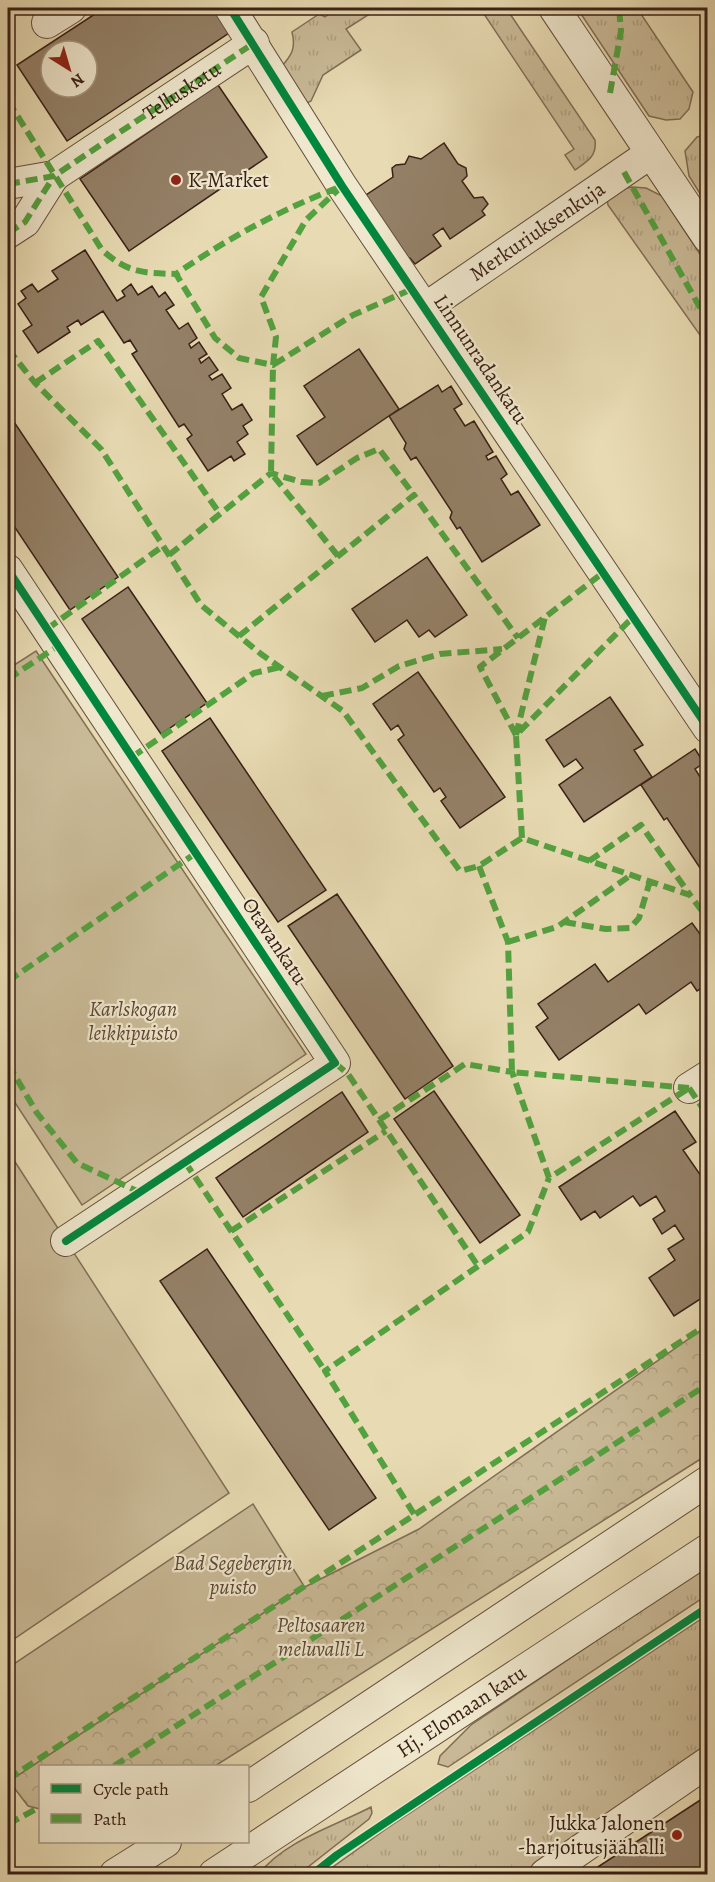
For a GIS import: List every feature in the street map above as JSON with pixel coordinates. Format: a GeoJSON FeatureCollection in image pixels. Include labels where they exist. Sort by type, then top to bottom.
{"type":"FeatureCollection","features":[{"type":"Feature","properties":{"kind":"street","name":"Linnunradankatu"},"geometry":{"type":"LineString","coordinates":[[230,8],[254,43],[313,142],[708,728]]}},
{"type":"Feature","properties":{"kind":"street"},"geometry":{"type":"LineString","coordinates":[[554,8],[708,238]]}},
{"type":"Feature","properties":{"kind":"street","name":"Telluskatu"},"geometry":{"type":"LineString","coordinates":[[8,184],[54,176],[254,43]]}},
{"type":"Feature","properties":{"kind":"street","name":"Merkuriuksenkuja"},"geometry":{"type":"LineString","coordinates":[[425,308],[651,153]]}},
{"type":"Feature","properties":{"kind":"street","name":"Telluskatu"},"geometry":{"type":"LineString","coordinates":[[8,233],[25,222],[54,176]]}},
{"type":"Feature","properties":{"kind":"street","name":"Otavankatu"},"geometry":{"type":"LineString","coordinates":[[8,570],[335,1063],[66,1241]]}},
{"type":"Feature","properties":{"kind":"street"},"geometry":{"type":"LineString","coordinates":[[249,1786],[708,1481]]}},
{"type":"Feature","properties":{"kind":"street","name":"Hj. Elomaan katu"},"geometry":{"type":"LineString","coordinates":[[214,1875],[708,1549]]}},
{"type":"Feature","properties":{"kind":"street"},"geometry":{"type":"LineString","coordinates":[[545,1875],[708,1762]]}},
{"type":"Feature","properties":{"kind":"street"},"geometry":{"type":"LineString","coordinates":[[115,1875],[164,1843]]}},
{"type":"Feature","properties":{"kind":"green space"},"geometry":{"type":"Polygon","coordinates":[[[338,8],[379,8],[346,29],[361,50],[323,75],[311,101],[305,104],[281,67],[292,51],[294,43],[292,32],[319,14],[325,17],[338,8]]]}},
{"type":"Feature","properties":{"kind":"green space"},"geometry":{"type":"Polygon","coordinates":[[[480,8],[506,8],[595,140],[593,154],[588,161],[575,170],[565,155],[574,149],[480,8]]]}},
{"type":"Feature","properties":{"kind":"green space"},"geometry":{"type":"Polygon","coordinates":[[[577,8],[637,8],[693,92],[689,109],[680,119],[666,120],[649,116],[577,8]]]}},
{"type":"Feature","properties":{"kind":"green space"},"geometry":{"type":"Polygon","coordinates":[[[708,135],[707,205],[689,176],[685,151],[697,137],[708,135]]]}},
{"type":"Feature","properties":{"kind":"green space"},"geometry":{"type":"Polygon","coordinates":[[[646,188],[662,196],[707,265],[707,345],[608,205],[607,199],[623,189],[646,188]]]}},
{"type":"Feature","properties":{"kind":"green space","name":"Karlskogan leikkipuisto"},"geometry":{"type":"Polygon","coordinates":[[[36,651],[306,1054],[82,1205],[8,1092],[8,669],[36,651]]]}},
{"type":"Feature","properties":{"kind":"green space"},"geometry":{"type":"Polygon","coordinates":[[[8,1151],[229,1493],[8,1643],[8,1151]]]}},
{"type":"Feature","properties":{"kind":"green space","name":"Peltosaaren meluvalli L"},"geometry":{"type":"Polygon","coordinates":[[[707,1326],[707,1455],[217,1765],[39,1765],[39,1809],[28,1806],[9,1781],[295,1592],[419,1529],[707,1326]]]}},
{"type":"Feature","properties":{"kind":"green space","name":"Bad Segebergin puisto"},"geometry":{"type":"Polygon","coordinates":[[[253,1504],[304,1586],[8,1782],[8,1668],[253,1504]]]}},
{"type":"Feature","properties":{"kind":"green space"},"geometry":{"type":"Polygon","coordinates":[[[707,1566],[707,1595],[448,1767],[438,1764],[440,1756],[471,1725],[707,1566]]]}},
{"type":"Feature","properties":{"kind":"green space"},"geometry":{"type":"Polygon","coordinates":[[[707,1615],[707,1750],[523,1874],[323,1874],[386,1829],[707,1615]]]}},
{"type":"Feature","properties":{"kind":"green space"},"geometry":{"type":"Polygon","coordinates":[[[371,1807],[372,1813],[369,1819],[299,1874],[259,1874],[270,1862],[296,1843],[371,1807]]]}},
{"type":"Feature","properties":{"kind":"building"},"geometry":{"type":"Polygon","coordinates":[[[104,8],[220,8],[235,29],[67,141],[39,99],[99,99],[99,39],[57,39],[104,8]]]}},
{"type":"Feature","properties":{"kind":"building"},"geometry":{"type":"Polygon","coordinates":[[[39,51],[39,98],[17,65],[39,51]]]}},
{"type":"Feature","properties":{"kind":"building"},"geometry":{"type":"Polygon","coordinates":[[[218,85],[267,157],[129,251],[80,179],[218,85]]]}},
{"type":"Feature","properties":{"kind":"building"},"geometry":{"type":"Polygon","coordinates":[[[444,143],[458,164],[466,168],[467,176],[462,181],[474,198],[483,197],[488,204],[482,211],[485,215],[450,239],[443,228],[433,235],[441,246],[415,264],[410,258],[403,260],[366,195],[393,177],[392,168],[405,164],[409,156],[421,159],[444,143]]]}},
{"type":"Feature","properties":{"kind":"building"},"geometry":{"type":"Polygon","coordinates":[[[85,250],[117,301],[125,296],[122,291],[131,284],[138,295],[152,286],[159,297],[165,292],[174,305],[166,310],[179,329],[188,323],[197,338],[189,344],[191,348],[199,342],[207,354],[199,359],[201,363],[209,357],[218,370],[209,376],[212,380],[222,374],[231,388],[222,394],[232,410],[242,404],[252,420],[243,426],[248,434],[237,442],[245,454],[234,461],[231,456],[208,471],[187,439],[192,435],[184,424],[179,427],[132,354],[137,351],[130,340],[124,343],[103,311],[81,325],[78,320],[67,327],[70,332],[38,353],[23,331],[32,325],[18,304],[26,298],[21,291],[32,284],[38,292],[58,279],[52,271],[85,250]]]}},
{"type":"Feature","properties":{"kind":"building"},"geometry":{"type":"Polygon","coordinates":[[[359,349],[399,409],[317,465],[297,436],[325,417],[304,386],[359,349]]]}},
{"type":"Feature","properties":{"kind":"building"},"geometry":{"type":"Polygon","coordinates":[[[438,385],[442,392],[451,386],[462,404],[454,409],[465,426],[474,421],[493,452],[486,456],[488,460],[496,456],[507,474],[501,479],[511,495],[518,491],[540,525],[482,562],[460,527],[457,529],[450,518],[452,512],[416,457],[411,460],[404,449],[406,443],[389,416],[438,385]]]}},
{"type":"Feature","properties":{"kind":"building"},"geometry":{"type":"Polygon","coordinates":[[[8,413],[118,577],[70,610],[8,517],[8,413]]]}},
{"type":"Feature","properties":{"kind":"building"},"geometry":{"type":"Polygon","coordinates":[[[427,557],[467,615],[435,637],[429,630],[419,637],[407,620],[375,642],[352,609],[427,557]]]}},
{"type":"Feature","properties":{"kind":"building"},"geometry":{"type":"Polygon","coordinates":[[[128,587],[207,703],[161,734],[82,619],[128,587]]]}},
{"type":"Feature","properties":{"kind":"building"},"geometry":{"type":"Polygon","coordinates":[[[418,672],[505,797],[460,828],[441,801],[446,797],[440,788],[434,792],[398,740],[404,735],[398,725],[391,730],[373,704],[418,672]]]}},
{"type":"Feature","properties":{"kind":"building"},"geometry":{"type":"Polygon","coordinates":[[[610,697],[643,745],[634,750],[652,777],[584,822],[559,785],[583,768],[576,759],[564,767],[546,740],[610,697]]]}},
{"type":"Feature","properties":{"kind":"building"},"geometry":{"type":"Polygon","coordinates":[[[210,718],[326,890],[278,922],[162,751],[210,718]]]}},
{"type":"Feature","properties":{"kind":"building"},"geometry":{"type":"Polygon","coordinates":[[[695,749],[704,763],[695,769],[702,780],[708,777],[708,880],[667,818],[664,820],[641,785],[695,749]]]}},
{"type":"Feature","properties":{"kind":"building"},"geometry":{"type":"Polygon","coordinates":[[[337,894],[453,1066],[405,1099],[288,926],[337,894]]]}},
{"type":"Feature","properties":{"kind":"building"},"geometry":{"type":"Polygon","coordinates":[[[692,923],[708,945],[708,984],[697,991],[691,982],[646,1014],[639,1004],[559,1060],[536,1027],[548,1018],[538,1004],[595,964],[608,982],[692,923]]]}},
{"type":"Feature","properties":{"kind":"building"},"geometry":{"type":"Polygon","coordinates":[[[434,1091],[520,1215],[480,1243],[394,1119],[434,1091]]]}},
{"type":"Feature","properties":{"kind":"building"},"geometry":{"type":"Polygon","coordinates":[[[342,1092],[368,1132],[243,1217],[216,1178],[342,1092]]]}},
{"type":"Feature","properties":{"kind":"building"},"geometry":{"type":"Polygon","coordinates":[[[675,1111],[696,1142],[683,1150],[708,1186],[708,1294],[674,1316],[649,1278],[675,1260],[668,1249],[684,1239],[675,1225],[662,1234],[653,1219],[665,1211],[656,1196],[640,1206],[633,1196],[600,1218],[595,1211],[581,1220],[559,1187],[675,1111]]]}},
{"type":"Feature","properties":{"kind":"building"},"geometry":{"type":"Polygon","coordinates":[[[207,1249],[376,1498],[329,1530],[160,1281],[207,1249]]]}},
{"type":"Feature","properties":{"kind":"building","name":"Jukka Jalonen -harjoitusjäähalli"},"geometry":{"type":"Polygon","coordinates":[[[708,1795],[708,1874],[587,1874],[708,1795]]]}},
{"type":"Feature","properties":{"kind":"marked path"},"geometry":{"type":"LineString","coordinates":[[610,93],[621,31],[619,8]]}},
{"type":"Feature","properties":{"kind":"marked path"},"geometry":{"type":"LineString","coordinates":[[8,184],[54,176],[254,43]]}},
{"type":"Feature","properties":{"kind":"marked path"},"geometry":{"type":"LineString","coordinates":[[8,101],[102,250],[111,258],[136,270],[176,274]]}},
{"type":"Feature","properties":{"kind":"marked path"},"geometry":{"type":"LineString","coordinates":[[624,172],[708,322]]}},
{"type":"Feature","properties":{"kind":"marked path"},"geometry":{"type":"LineString","coordinates":[[8,233],[25,222],[54,176]]}},
{"type":"Feature","properties":{"kind":"marked path"},"geometry":{"type":"LineString","coordinates":[[342,186],[306,220],[261,297],[276,337],[273,365],[239,358],[215,338],[176,274],[215,248],[256,225],[342,186]]}},
{"type":"Feature","properties":{"kind":"marked path"},"geometry":{"type":"LineString","coordinates":[[338,556],[271,473],[273,365],[353,315],[412,289]]}},
{"type":"Feature","properties":{"kind":"marked path"},"geometry":{"type":"LineString","coordinates":[[35,383],[98,341],[220,514]]}},
{"type":"Feature","properties":{"kind":"marked path"},"geometry":{"type":"LineString","coordinates":[[8,349],[35,383],[101,449],[201,605],[261,654],[343,711],[460,871],[479,866],[522,838],[690,895],[708,919]]}},
{"type":"Feature","properties":{"kind":"marked path"},"geometry":{"type":"LineString","coordinates":[[169,555],[271,473],[301,482],[319,483],[357,458],[379,449],[414,495]]}},
{"type":"Feature","properties":{"kind":"marked path"},"geometry":{"type":"LineString","coordinates":[[239,636],[414,495],[518,638]]}},
{"type":"Feature","properties":{"kind":"marked path"},"geometry":{"type":"LineString","coordinates":[[47,629],[163,546]]}},
{"type":"Feature","properties":{"kind":"marked path"},"geometry":{"type":"LineString","coordinates":[[516,735],[480,667],[604,572]]}},
{"type":"Feature","properties":{"kind":"marked path"},"geometry":{"type":"LineString","coordinates":[[516,735],[545,617]]}},
{"type":"Feature","properties":{"kind":"marked path"},"geometry":{"type":"LineString","coordinates":[[522,838],[516,735],[633,617]]}},
{"type":"Feature","properties":{"kind":"marked path"},"geometry":{"type":"LineString","coordinates":[[8,679],[58,646]]}},
{"type":"Feature","properties":{"kind":"marked path"},"geometry":{"type":"LineString","coordinates":[[322,696],[362,688],[399,666],[440,654],[502,649]]}},
{"type":"Feature","properties":{"kind":"marked path"},"geometry":{"type":"LineString","coordinates":[[132,757],[254,673],[281,667]]}},
{"type":"Feature","properties":{"kind":"marked path"},"geometry":{"type":"LineString","coordinates":[[589,861],[641,825],[690,895]]}},
{"type":"Feature","properties":{"kind":"marked path"},"geometry":{"type":"LineString","coordinates":[[8,981],[196,853]]}},
{"type":"Feature","properties":{"kind":"marked path"},"geometry":{"type":"LineString","coordinates":[[479,866],[508,942],[512,1072],[689,1088]]}},
{"type":"Feature","properties":{"kind":"marked path"},"geometry":{"type":"LineString","coordinates":[[508,942],[557,927],[631,875]]}},
{"type":"Feature","properties":{"kind":"marked path"},"geometry":{"type":"LineString","coordinates":[[564,922],[606,929],[630,928],[639,918],[650,881]]}},
{"type":"Feature","properties":{"kind":"marked path"},"geometry":{"type":"LineString","coordinates":[[335,1063],[348,1074],[478,1266]]}},
{"type":"Feature","properties":{"kind":"marked path"},"geometry":{"type":"LineString","coordinates":[[8,1064],[37,1113],[77,1163],[139,1192]]}},
{"type":"Feature","properties":{"kind":"marked path"},"geometry":{"type":"LineString","coordinates":[[379,1120],[465,1064],[512,1072],[549,1178],[689,1088]]}},
{"type":"Feature","properties":{"kind":"marked path"},"geometry":{"type":"LineString","coordinates":[[689,1088],[708,1116]]}},
{"type":"Feature","properties":{"kind":"marked path"},"geometry":{"type":"LineString","coordinates":[[231,1231],[386,1131]]}},
{"type":"Feature","properties":{"kind":"marked path"},"geometry":{"type":"LineString","coordinates":[[185,1162],[325,1371]]}},
{"type":"Feature","properties":{"kind":"marked path"},"geometry":{"type":"LineString","coordinates":[[414,1514],[325,1371],[528,1232],[549,1178]]}},
{"type":"Feature","properties":{"kind":"marked path"},"geometry":{"type":"LineString","coordinates":[[8,1779],[708,1324]]}},
{"type":"Feature","properties":{"kind":"marked path"},"geometry":{"type":"LineString","coordinates":[[116,1765],[708,1384]]}},
{"type":"Feature","properties":{"kind":"marked path"},"geometry":{"type":"LineString","coordinates":[[8,1824],[39,1808]]}},
{"type":"Feature","properties":{"kind":"cycle path"},"geometry":{"type":"LineString","coordinates":[[230,8],[342,186],[708,728]]}},
{"type":"Feature","properties":{"kind":"cycle path"},"geometry":{"type":"LineString","coordinates":[[8,570],[335,1063],[66,1241]]}},
{"type":"Feature","properties":{"kind":"cycle path"},"geometry":{"type":"LineString","coordinates":[[313,1874],[337,1855],[708,1607]]}},
{"type":"Feature","properties":{"kind":"place","name":"K-Market"},"geometry":{"type":"Point","coordinates":[176,180]}},
{"type":"Feature","properties":{"kind":"place","name":"Jukka Jalonen -harjoitusjäähalli"},"geometry":{"type":"Point","coordinates":[677,1835]}}]}
